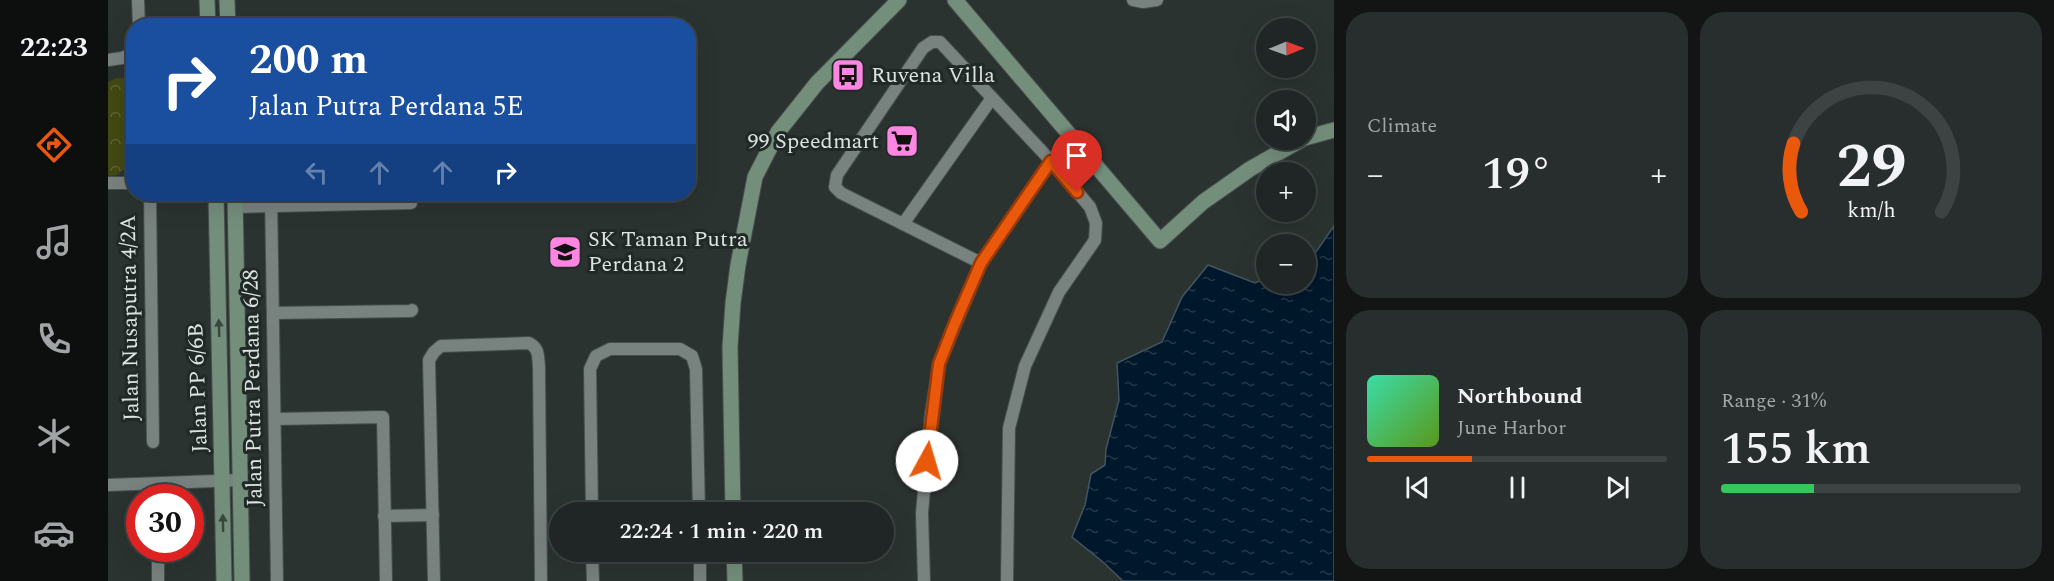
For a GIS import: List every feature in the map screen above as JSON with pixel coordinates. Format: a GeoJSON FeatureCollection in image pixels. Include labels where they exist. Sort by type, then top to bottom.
{"type":"FeatureCollection","features":[{"type":"Feature","properties":{"kind":"street"},"geometry":{"type":"LineString","coordinates":[[138,0],[139,18]]}},
{"type":"Feature","properties":{"kind":"street"},"geometry":{"type":"LineString","coordinates":[[207,0],[208,18]]}},
{"type":"Feature","properties":{"kind":"street"},"geometry":{"type":"LineString","coordinates":[[227,0],[228,18]]}},
{"type":"Feature","properties":{"kind":"street"},"geometry":{"type":"LineString","coordinates":[[733,502],[730,347],[733,303],[755,177],[778,132],[817,83],[899,0]]}},
{"type":"Feature","properties":{"kind":"street"},"geometry":{"type":"LineString","coordinates":[[955,0],[1160,241],[1203,202],[1250,169],[1284,150]]}},
{"type":"Feature","properties":{"kind":"street"},"geometry":{"type":"LineString","coordinates":[[1133,0],[1143,2],[1157,0]]}},
{"type":"Feature","properties":{"kind":"street"},"geometry":{"type":"LineString","coordinates":[[981,263],[841,193],[835,187],[837,175],[923,48],[932,42],[940,42],[1051,161],[1090,207],[1096,223],[1095,240],[1059,292],[1025,366],[1010,428],[1007,581]]}},
{"type":"Feature","properties":{"kind":"street"},"geometry":{"type":"LineString","coordinates":[[108,60],[126,56]]}},
{"type":"Feature","properties":{"kind":"street"},"geometry":{"type":"LineString","coordinates":[[903,224],[992,98]]}},
{"type":"Feature","properties":{"kind":"street"},"geometry":{"type":"LineString","coordinates":[[1316,135],[1334,130]]}},
{"type":"Feature","properties":{"kind":"street"},"geometry":{"type":"LineString","coordinates":[[924,581],[922,513],[939,364],[981,263],[1051,161],[1072,139]]}},
{"type":"Feature","properties":{"kind":"street"},"geometry":{"type":"LineString","coordinates":[[108,183],[126,183]]}},
{"type":"Feature","properties":{"kind":"street","name":"Jalan Nusaputra 4/2A"},"geometry":{"type":"LineString","coordinates":[[150,201],[153,442]]}},
{"type":"Feature","properties":{"kind":"street","name":"Jalan PP 6/6B"},"geometry":{"type":"LineString","coordinates":[[216,201],[224,581]]}},
{"type":"Feature","properties":{"kind":"street","name":"Jalan PP 6/6B"},"geometry":{"type":"LineString","coordinates":[[235,201],[242,581]]}},
{"type":"Feature","properties":{"kind":"street","name":"Jalan Putra Perdana 6/28"},"geometry":{"type":"LineString","coordinates":[[271,201],[278,581]]}},
{"type":"Feature","properties":{"kind":"street"},"geometry":{"type":"LineString","coordinates":[[341,201],[411,203]]}},
{"type":"Feature","properties":{"kind":"street"},"geometry":{"type":"LineString","coordinates":[[273,313],[411,312],[412,310]]}},
{"type":"Feature","properties":{"kind":"street"},"geometry":{"type":"LineString","coordinates":[[434,581],[429,360],[441,346],[529,343],[535,346],[538,352],[541,581]]}},
{"type":"Feature","properties":{"kind":"street"},"geometry":{"type":"LineString","coordinates":[[592,502],[590,369],[596,356],[610,349],[680,349],[692,356],[696,369],[699,502]]}},
{"type":"Feature","properties":{"kind":"street"},"geometry":{"type":"LineString","coordinates":[[275,419],[382,417],[386,581]]}},
{"type":"Feature","properties":{"kind":"street"},"geometry":{"type":"LineString","coordinates":[[108,485],[241,480]]}},
{"type":"Feature","properties":{"kind":"street"},"geometry":{"type":"LineString","coordinates":[[384,516],[433,515]]}},
{"type":"Feature","properties":{"kind":"street"},"geometry":{"type":"LineString","coordinates":[[158,562],[158,581]]}},
{"type":"Feature","properties":{"kind":"street"},"geometry":{"type":"LineString","coordinates":[[592,562],[593,581]]}},
{"type":"Feature","properties":{"kind":"street"},"geometry":{"type":"LineString","coordinates":[[700,562],[700,581]]}},
{"type":"Feature","properties":{"kind":"street"},"geometry":{"type":"LineString","coordinates":[[734,562],[735,581]]}},
{"type":"Feature","properties":{"kind":"green space"},"geometry":{"type":"Polygon","coordinates":[[[117,78],[126,78],[126,168],[117,175],[108,176],[108,82],[117,78]]]}},
{"type":"Feature","properties":{"kind":"water"},"geometry":{"type":"Polygon","coordinates":[[[1334,226],[1334,581],[1123,581],[1072,537],[1085,505],[1091,474],[1105,465],[1106,449],[1119,400],[1117,363],[1162,342],[1182,297],[1208,265],[1256,283],[1256,294],[1316,294],[1316,252],[1334,226]]]}},
{"type":"Feature","properties":{"kind":"place","name":"Ruvena Villa"},"geometry":{"type":"Point","coordinates":[848,75]}},
{"type":"Feature","properties":{"kind":"place","name":"99 Speedmart"},"geometry":{"type":"Point","coordinates":[902,141]}},
{"type":"Feature","properties":{"kind":"place","name":"SK Taman Putra Perdana 2"},"geometry":{"type":"Point","coordinates":[565,252]}},
{"type":"Feature","properties":{"kind":"route"},"geometry":{"type":"LineString","coordinates":[[927,461],[939,364],[981,263],[1051,161],[1077,192]]}}]}
